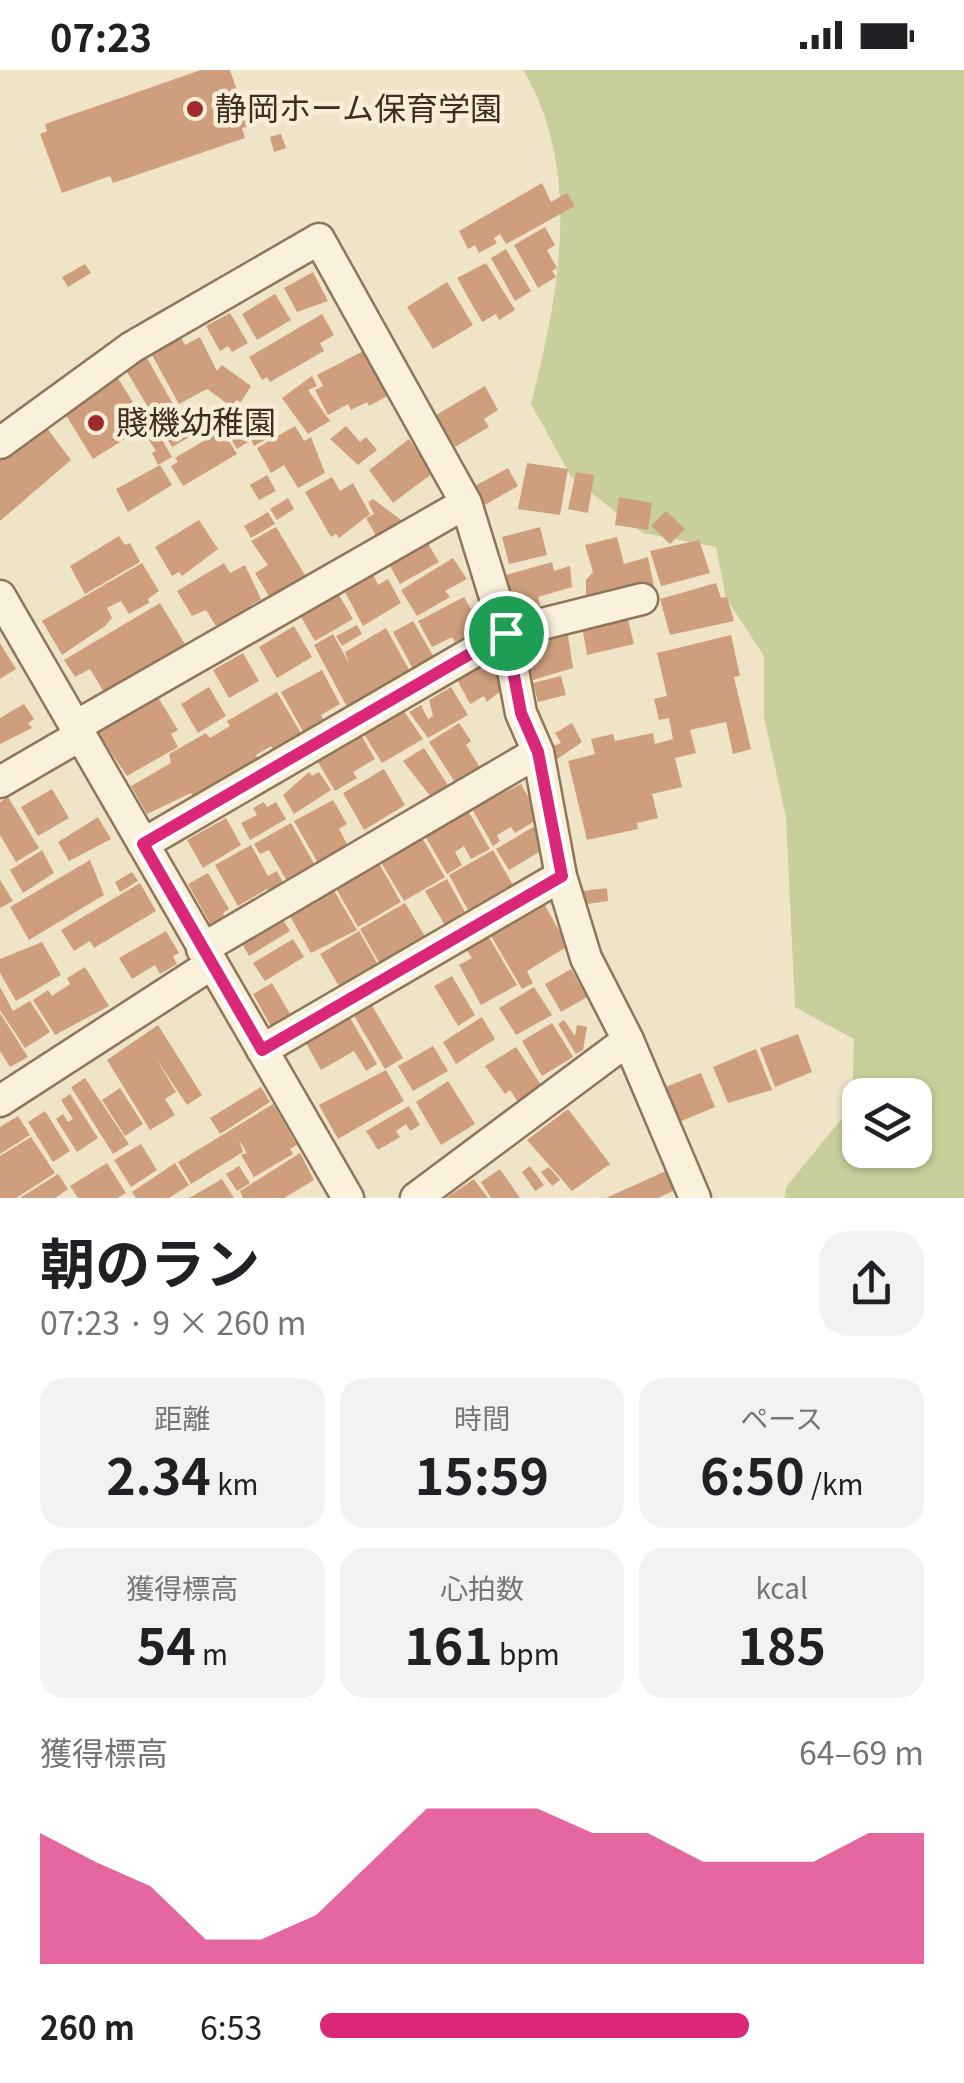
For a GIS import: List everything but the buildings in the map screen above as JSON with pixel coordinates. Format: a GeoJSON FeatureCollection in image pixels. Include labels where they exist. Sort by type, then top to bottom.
{"type":"FeatureCollection","features":[{"type":"Feature","properties":{"kind":"street"},"geometry":{"type":"LineString","coordinates":[[0,443],[132,347],[320,238],[466,504],[506,633],[521,713],[538,752],[562,876],[586,958],[628,1040],[695,1198]]}},
{"type":"Feature","properties":{"kind":"street"},"geometry":{"type":"LineString","coordinates":[[0,782],[78,731],[466,504]]}},
{"type":"Feature","properties":{"kind":"street"},"geometry":{"type":"LineString","coordinates":[[0,596],[348,1198]]}},
{"type":"Feature","properties":{"kind":"street"},"geometry":{"type":"LineString","coordinates":[[143,844],[506,633],[642,599]]}},
{"type":"Feature","properties":{"kind":"street"},"geometry":{"type":"LineString","coordinates":[[0,1101],[206,957],[538,752]]}},
{"type":"Feature","properties":{"kind":"street"},"geometry":{"type":"LineString","coordinates":[[262,1050],[562,876]]}},
{"type":"Feature","properties":{"kind":"street"},"geometry":{"type":"LineString","coordinates":[[416,1198],[628,1040]]}},
{"type":"Feature","properties":{"kind":"green space"},"geometry":{"type":"Polygon","coordinates":[[[523,70],[964,70],[964,1198],[785,1198],[786,1187],[842,1118],[842,1168],[932,1168],[932,1078],[853,1078],[854,1039],[795,1007],[786,818],[764,716],[764,656],[726,598],[716,547],[643,533],[572,478],[531,404],[550,321],[560,235],[554,150],[542,109],[523,70]]]}},
{"type":"Feature","properties":{"kind":"place","name":"静岡ホーム保育学園"},"geometry":{"type":"Point","coordinates":[195,109]}},
{"type":"Feature","properties":{"kind":"place","name":"賤機幼稚園"},"geometry":{"type":"Point","coordinates":[96,423]}},
{"type":"Feature","properties":{"kind":"route"},"geometry":{"type":"LineString","coordinates":[[506,633],[521,713],[538,752],[562,876],[262,1050],[143,844],[506,633]]}}]}
